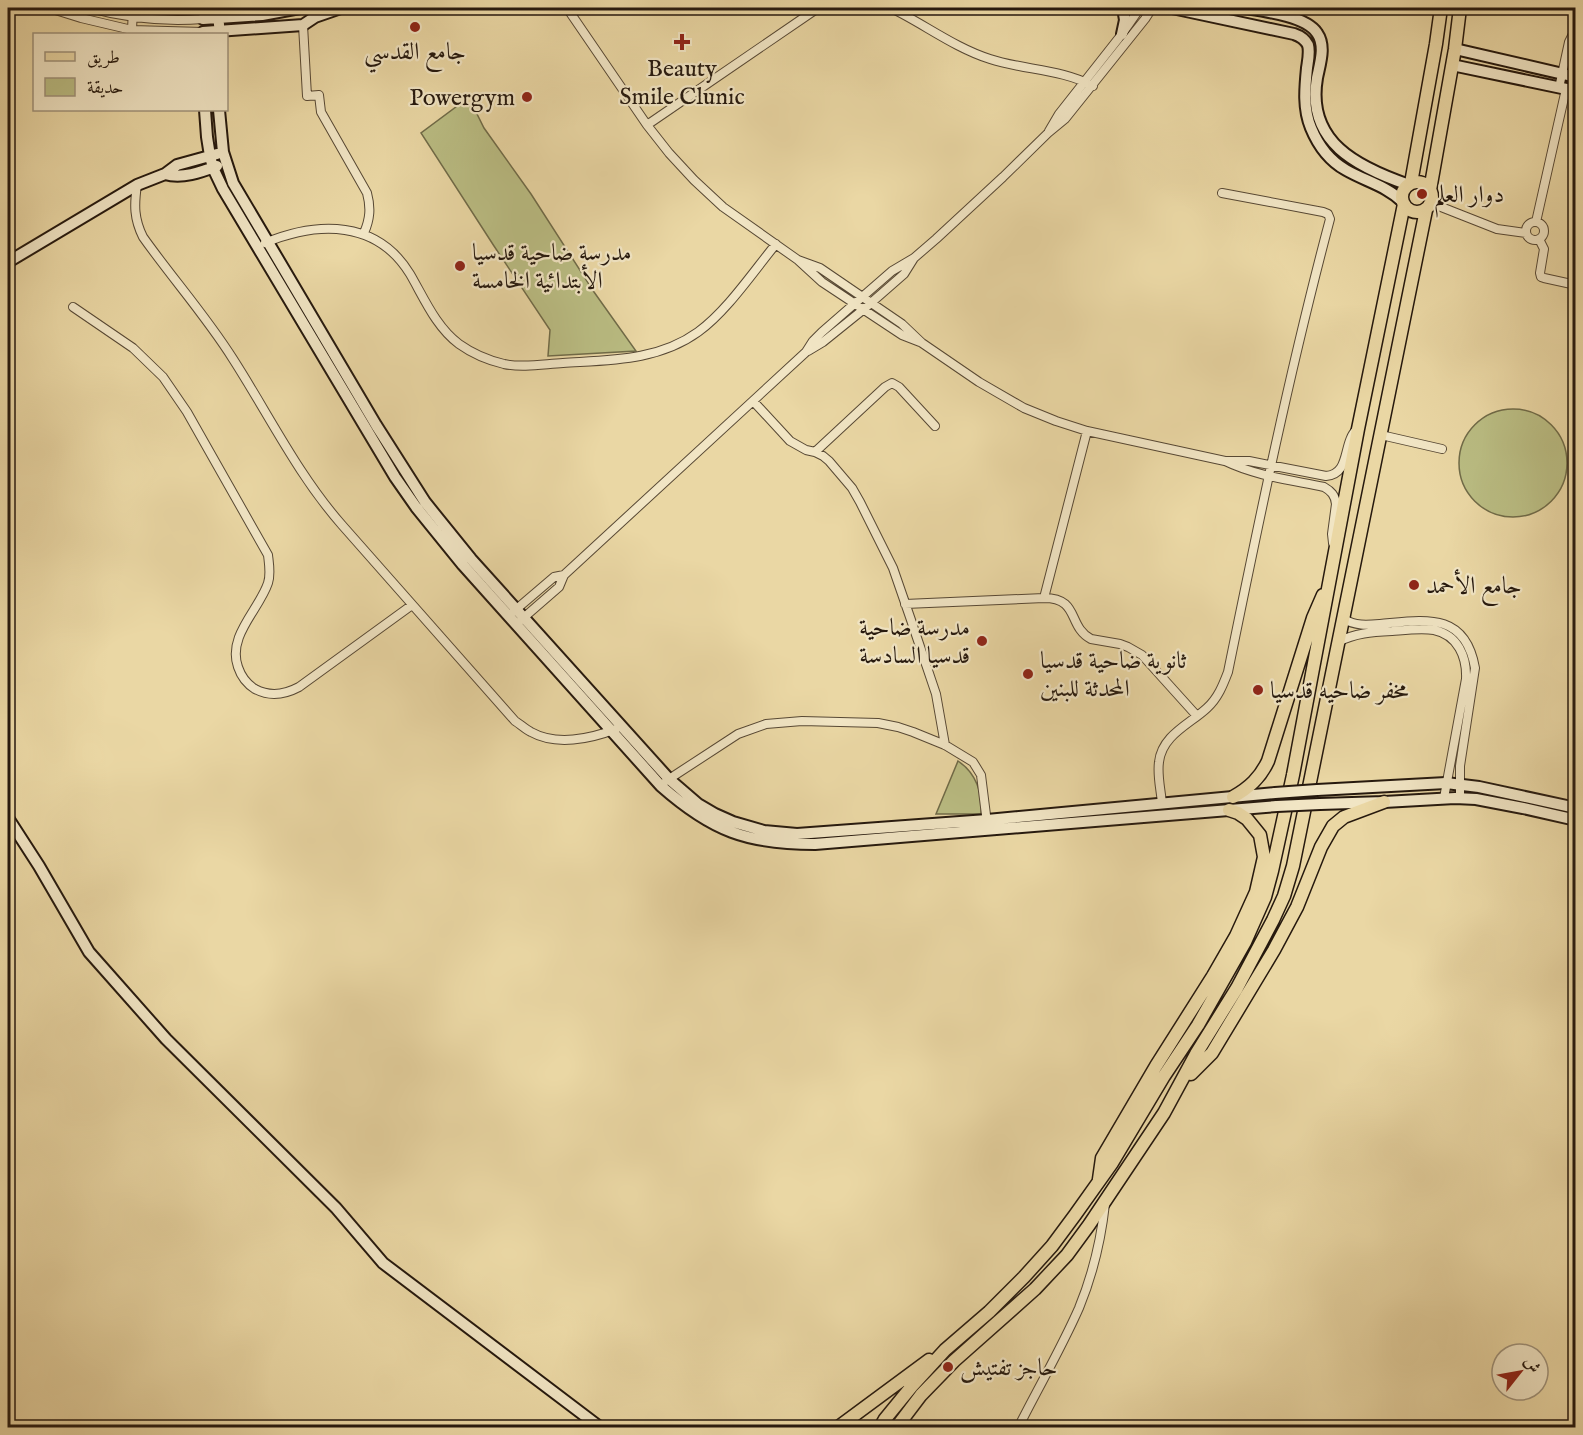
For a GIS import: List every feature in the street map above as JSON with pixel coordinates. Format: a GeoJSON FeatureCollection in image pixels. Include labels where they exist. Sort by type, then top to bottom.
{"type":"FeatureCollection","features":[{"type":"Feature","properties":{"kind":"main road"},"geometry":{"type":"LineString","coordinates":[[300,8],[262,15],[203,13],[203,33],[303,24],[341,8]]}},
{"type":"Feature","properties":{"kind":"main road"},"geometry":{"type":"LineString","coordinates":[[1122,34],[1125,20],[1123,8]]}},
{"type":"Feature","properties":{"kind":"main road"},"geometry":{"type":"LineString","coordinates":[[1172,8],[1294,34],[1304,39],[1309,53],[1305,108],[1318,144],[1331,159],[1346,170],[1385,189],[1404,203]]}},
{"type":"Feature","properties":{"kind":"main road"},"geometry":{"type":"LineString","coordinates":[[1244,8],[1305,22],[1317,33],[1322,48],[1315,88],[1316,105],[1320,121],[1339,150],[1352,160],[1390,177],[1410,184],[1422,183],[1431,190]]}},
{"type":"Feature","properties":{"kind":"main road"},"geometry":{"type":"LineString","coordinates":[[1429,206],[1420,212],[1414,212],[1408,209],[1402,196],[1404,189],[1410,184],[1441,8]]}},
{"type":"Feature","properties":{"kind":"main road"},"geometry":{"type":"LineString","coordinates":[[896,1428],[921,1395],[954,1361],[1035,1289],[1067,1256],[1159,1120],[1246,971],[1284,896],[1293,866],[1432,194],[1460,8]]}},
{"type":"Feature","properties":{"kind":"main road"},"geometry":{"type":"LineString","coordinates":[[218,13],[219,33]]}},
{"type":"Feature","properties":{"kind":"main road"},"geometry":{"type":"LineString","coordinates":[[1304,39],[1317,33]]}},
{"type":"Feature","properties":{"kind":"main road"},"geometry":{"type":"LineString","coordinates":[[1455,49],[1570,76]]}},
{"type":"Feature","properties":{"kind":"main road"},"geometry":{"type":"LineString","coordinates":[[1452,65],[1568,90]]}},
{"type":"Feature","properties":{"kind":"main road"},"geometry":{"type":"LineString","coordinates":[[205,111],[213,168],[223,189],[263,244]]}},
{"type":"Feature","properties":{"kind":"main road"},"geometry":{"type":"LineString","coordinates":[[219,111],[223,152],[233,183],[263,244],[366,430],[395,477],[439,537],[516,617],[685,806],[711,823],[746,837],[779,843],[814,844],[838,837],[988,826],[1277,806],[1444,798],[1460,798],[1523,808],[1575,820]]}},
{"type":"Feature","properties":{"kind":"main road"},"geometry":{"type":"LineString","coordinates":[[8,262],[137,186],[165,174],[177,165],[223,152]]}},
{"type":"Feature","properties":{"kind":"main road"},"geometry":{"type":"LineString","coordinates":[[165,174],[181,176],[226,164]]}},
{"type":"Feature","properties":{"kind":"main road"},"geometry":{"type":"LineString","coordinates":[[1385,189],[1390,177]]}},
{"type":"Feature","properties":{"kind":"main road"},"geometry":{"type":"LineString","coordinates":[[880,1428],[912,1386],[945,1350],[988,1312],[1052,1246],[1112,1163],[1164,1076],[1198,1025],[1245,942],[1265,897],[1293,775],[1358,429],[1404,203]]}},
{"type":"Feature","properties":{"kind":"main road"},"geometry":{"type":"LineString","coordinates":[[1233,797],[1250,786],[1268,761],[1313,618],[1329,587]]}},
{"type":"Feature","properties":{"kind":"main road"},"geometry":{"type":"LineString","coordinates":[[988,826],[1162,804],[1275,793],[1446,783],[1575,808]]}},
{"type":"Feature","properties":{"kind":"main road"},"geometry":{"type":"LineString","coordinates":[[1181,1083],[1212,1053],[1274,950],[1297,908],[1321,848],[1333,826],[1344,817],[1384,802]]}},
{"type":"Feature","properties":{"kind":"main road"},"geometry":{"type":"LineString","coordinates":[[1098,1182],[1102,1158],[1156,1066],[1213,976],[1236,936],[1256,892],[1264,857],[1260,835],[1247,819],[1229,810]]}},
{"type":"Feature","properties":{"kind":"main road"},"geometry":{"type":"LineString","coordinates":[[8,818],[89,952],[166,1039],[336,1208],[383,1263],[601,1428]]}},
{"type":"Feature","properties":{"kind":"main road"},"geometry":{"type":"LineString","coordinates":[[837,1428],[945,1350]]}},
{"type":"Feature","properties":{"kind":"street"},"geometry":{"type":"LineString","coordinates":[[50,8],[90,21],[132,30],[203,33]]}},
{"type":"Feature","properties":{"kind":"street"},"geometry":{"type":"LineString","coordinates":[[89,8],[133,17],[174,20],[203,13]]}},
{"type":"Feature","properties":{"kind":"street"},"geometry":{"type":"LineString","coordinates":[[132,30],[133,8]]}},
{"type":"Feature","properties":{"kind":"street"},"geometry":{"type":"LineString","coordinates":[[567,8],[647,125],[669,153],[723,207],[798,260],[816,277],[867,306],[902,335],[922,343],[1002,397],[1024,408],[1087,431],[1225,461],[1269,476],[1330,490],[1336,504],[1332,534],[1336,548]]}},
{"type":"Feature","properties":{"kind":"street"},"geometry":{"type":"LineString","coordinates":[[647,125],[818,8]]}},
{"type":"Feature","properties":{"kind":"street"},"geometry":{"type":"LineString","coordinates":[[891,8],[965,49],[987,58],[1071,77],[1089,84]]}},
{"type":"Feature","properties":{"kind":"street"},"geometry":{"type":"LineString","coordinates":[[806,352],[817,336],[892,271],[914,258],[1065,119],[1140,8]]}},
{"type":"Feature","properties":{"kind":"street"},"geometry":{"type":"LineString","coordinates":[[1089,84],[1152,8]]}},
{"type":"Feature","properties":{"kind":"street"},"geometry":{"type":"LineString","coordinates":[[303,24],[307,96],[319,95],[321,112],[367,193],[370,213],[369,224],[364,233]]}},
{"type":"Feature","properties":{"kind":"street"},"geometry":{"type":"LineString","coordinates":[[1536,222],[1568,90],[1569,42],[1575,28]]}},
{"type":"Feature","properties":{"kind":"street"},"geometry":{"type":"LineString","coordinates":[[1568,90],[1575,62]]}},
{"type":"Feature","properties":{"kind":"street"},"geometry":{"type":"LineString","coordinates":[[137,186],[135,216],[143,237],[227,350],[315,492],[412,605],[515,720],[530,732],[546,738],[564,740],[581,739],[616,729]]}},
{"type":"Feature","properties":{"kind":"street"},"geometry":{"type":"LineString","coordinates":[[1162,804],[1158,772],[1162,749],[1169,739],[1208,707],[1223,685],[1228,672],[1271,465],[1329,217],[1323,212],[1222,193]]}},
{"type":"Feature","properties":{"kind":"street"},"geometry":{"type":"LineString","coordinates":[[1429,206],[1497,229],[1526,233],[1530,238],[1539,239]]}},
{"type":"Feature","properties":{"kind":"street"},"geometry":{"type":"LineString","coordinates":[[1526,233],[1527,226],[1536,222]]}},
{"type":"Feature","properties":{"kind":"street"},"geometry":{"type":"LineString","coordinates":[[1536,222],[1543,229],[1543,234],[1539,239]]}},
{"type":"Feature","properties":{"kind":"street"},"geometry":{"type":"LineString","coordinates":[[263,244],[306,231],[336,230],[364,233],[384,245],[401,260],[443,329],[457,342],[472,353],[489,360],[525,365],[636,357],[678,344],[714,318],[776,244]]}},
{"type":"Feature","properties":{"kind":"street"},"geometry":{"type":"LineString","coordinates":[[1539,239],[1544,249],[1541,277],[1575,285]]}},
{"type":"Feature","properties":{"kind":"street"},"geometry":{"type":"LineString","coordinates":[[516,617],[559,586],[564,575],[806,352],[823,342],[904,274],[914,258]]}},
{"type":"Feature","properties":{"kind":"street"},"geometry":{"type":"LineString","coordinates":[[73,307],[133,348],[154,367],[167,383],[187,412],[268,555],[269,580],[237,642],[235,652],[236,662],[244,680],[261,692],[280,694],[290,692],[412,605]]}},
{"type":"Feature","properties":{"kind":"street"},"geometry":{"type":"LineString","coordinates":[[815,452],[892,383],[899,387],[935,426]]}},
{"type":"Feature","properties":{"kind":"street"},"geometry":{"type":"LineString","coordinates":[[753,401],[790,441],[823,456],[842,475],[860,502],[893,568],[936,694],[945,745]]}},
{"type":"Feature","properties":{"kind":"street"},"geometry":{"type":"LineString","coordinates":[[1225,461],[1243,461],[1326,476],[1332,475],[1342,468],[1350,437],[1358,429]]}},
{"type":"Feature","properties":{"kind":"street"},"geometry":{"type":"LineString","coordinates":[[1044,598],[1087,431]]}},
{"type":"Feature","properties":{"kind":"street"},"geometry":{"type":"LineString","coordinates":[[1381,435],[1442,449]]}},
{"type":"Feature","properties":{"kind":"street"},"geometry":{"type":"LineString","coordinates":[[1324,487],[1328,481],[1326,476]]}},
{"type":"Feature","properties":{"kind":"street"},"geometry":{"type":"LineString","coordinates":[[905,604],[1053,598],[1064,603],[1086,636],[1136,650],[1197,716]]}},
{"type":"Feature","properties":{"kind":"street"},"geometry":{"type":"LineString","coordinates":[[1344,619],[1353,624],[1364,625],[1435,621],[1457,632],[1473,654],[1475,668],[1444,798]]}},
{"type":"Feature","properties":{"kind":"street"},"geometry":{"type":"LineString","coordinates":[[1338,642],[1365,633],[1424,629],[1442,633],[1460,647],[1467,668],[1460,798]]}},
{"type":"Feature","properties":{"kind":"street"},"geometry":{"type":"LineString","coordinates":[[665,783],[738,734],[756,727],[777,722],[888,724],[945,745],[973,762],[981,775],[988,826]]}},
{"type":"Feature","properties":{"kind":"street"},"geometry":{"type":"LineString","coordinates":[[1018,1428],[1079,1307],[1088,1284],[1099,1243],[1106,1199]]}},
{"type":"Feature","properties":{"kind":"green space"},"geometry":{"type":"Polygon","coordinates":[[[464,101],[476,112],[484,128],[636,351],[548,356],[550,330],[421,133],[464,101]]]}},
{"type":"Feature","properties":{"kind":"green space"},"geometry":{"type":"Polygon","coordinates":[[[1513,409],[1534,413],[1552,424],[1563,442],[1567,463],[1563,484],[1552,502],[1534,513],[1513,517],[1492,513],[1474,502],[1463,484],[1459,463],[1463,442],[1474,424],[1492,413],[1513,409]]]}},
{"type":"Feature","properties":{"kind":"green space"},"geometry":{"type":"Polygon","coordinates":[[[958,761],[969,771],[977,784],[981,799],[981,814],[936,814],[958,761]]]}},
{"type":"Feature","properties":{"kind":"place","name":"جامع القدسي"},"geometry":{"type":"Point","coordinates":[415,27]}},
{"type":"Feature","properties":{"kind":"place","name":"Beauty Smile Clunic"},"geometry":{"type":"Point","coordinates":[682,42]}},
{"type":"Feature","properties":{"kind":"place","name":"Powergym"},"geometry":{"type":"Point","coordinates":[527,97]}},
{"type":"Feature","properties":{"kind":"place","name":"دوار العلم"},"geometry":{"type":"Point","coordinates":[1422,194]}},
{"type":"Feature","properties":{"kind":"place","name":"مدرسة ضاحية قدسيا الأبتدائية الخامسة"},"geometry":{"type":"Point","coordinates":[460,266]}},
{"type":"Feature","properties":{"kind":"place","name":"جامع الأحمد"},"geometry":{"type":"Point","coordinates":[1414,585]}},
{"type":"Feature","properties":{"kind":"place","name":"مدرسة ضاحية قدسيا السادسة"},"geometry":{"type":"Point","coordinates":[982,641]}},
{"type":"Feature","properties":{"kind":"place","name":"ثانوية ضاحية قدسيا المحدثة للبنين"},"geometry":{"type":"Point","coordinates":[1028,674]}},
{"type":"Feature","properties":{"kind":"place","name":"مخفر ضاحيه قدسيا"},"geometry":{"type":"Point","coordinates":[1258,690]}},
{"type":"Feature","properties":{"kind":"place","name":"حاجز تفتيش"},"geometry":{"type":"Point","coordinates":[948,1367]}}]}
